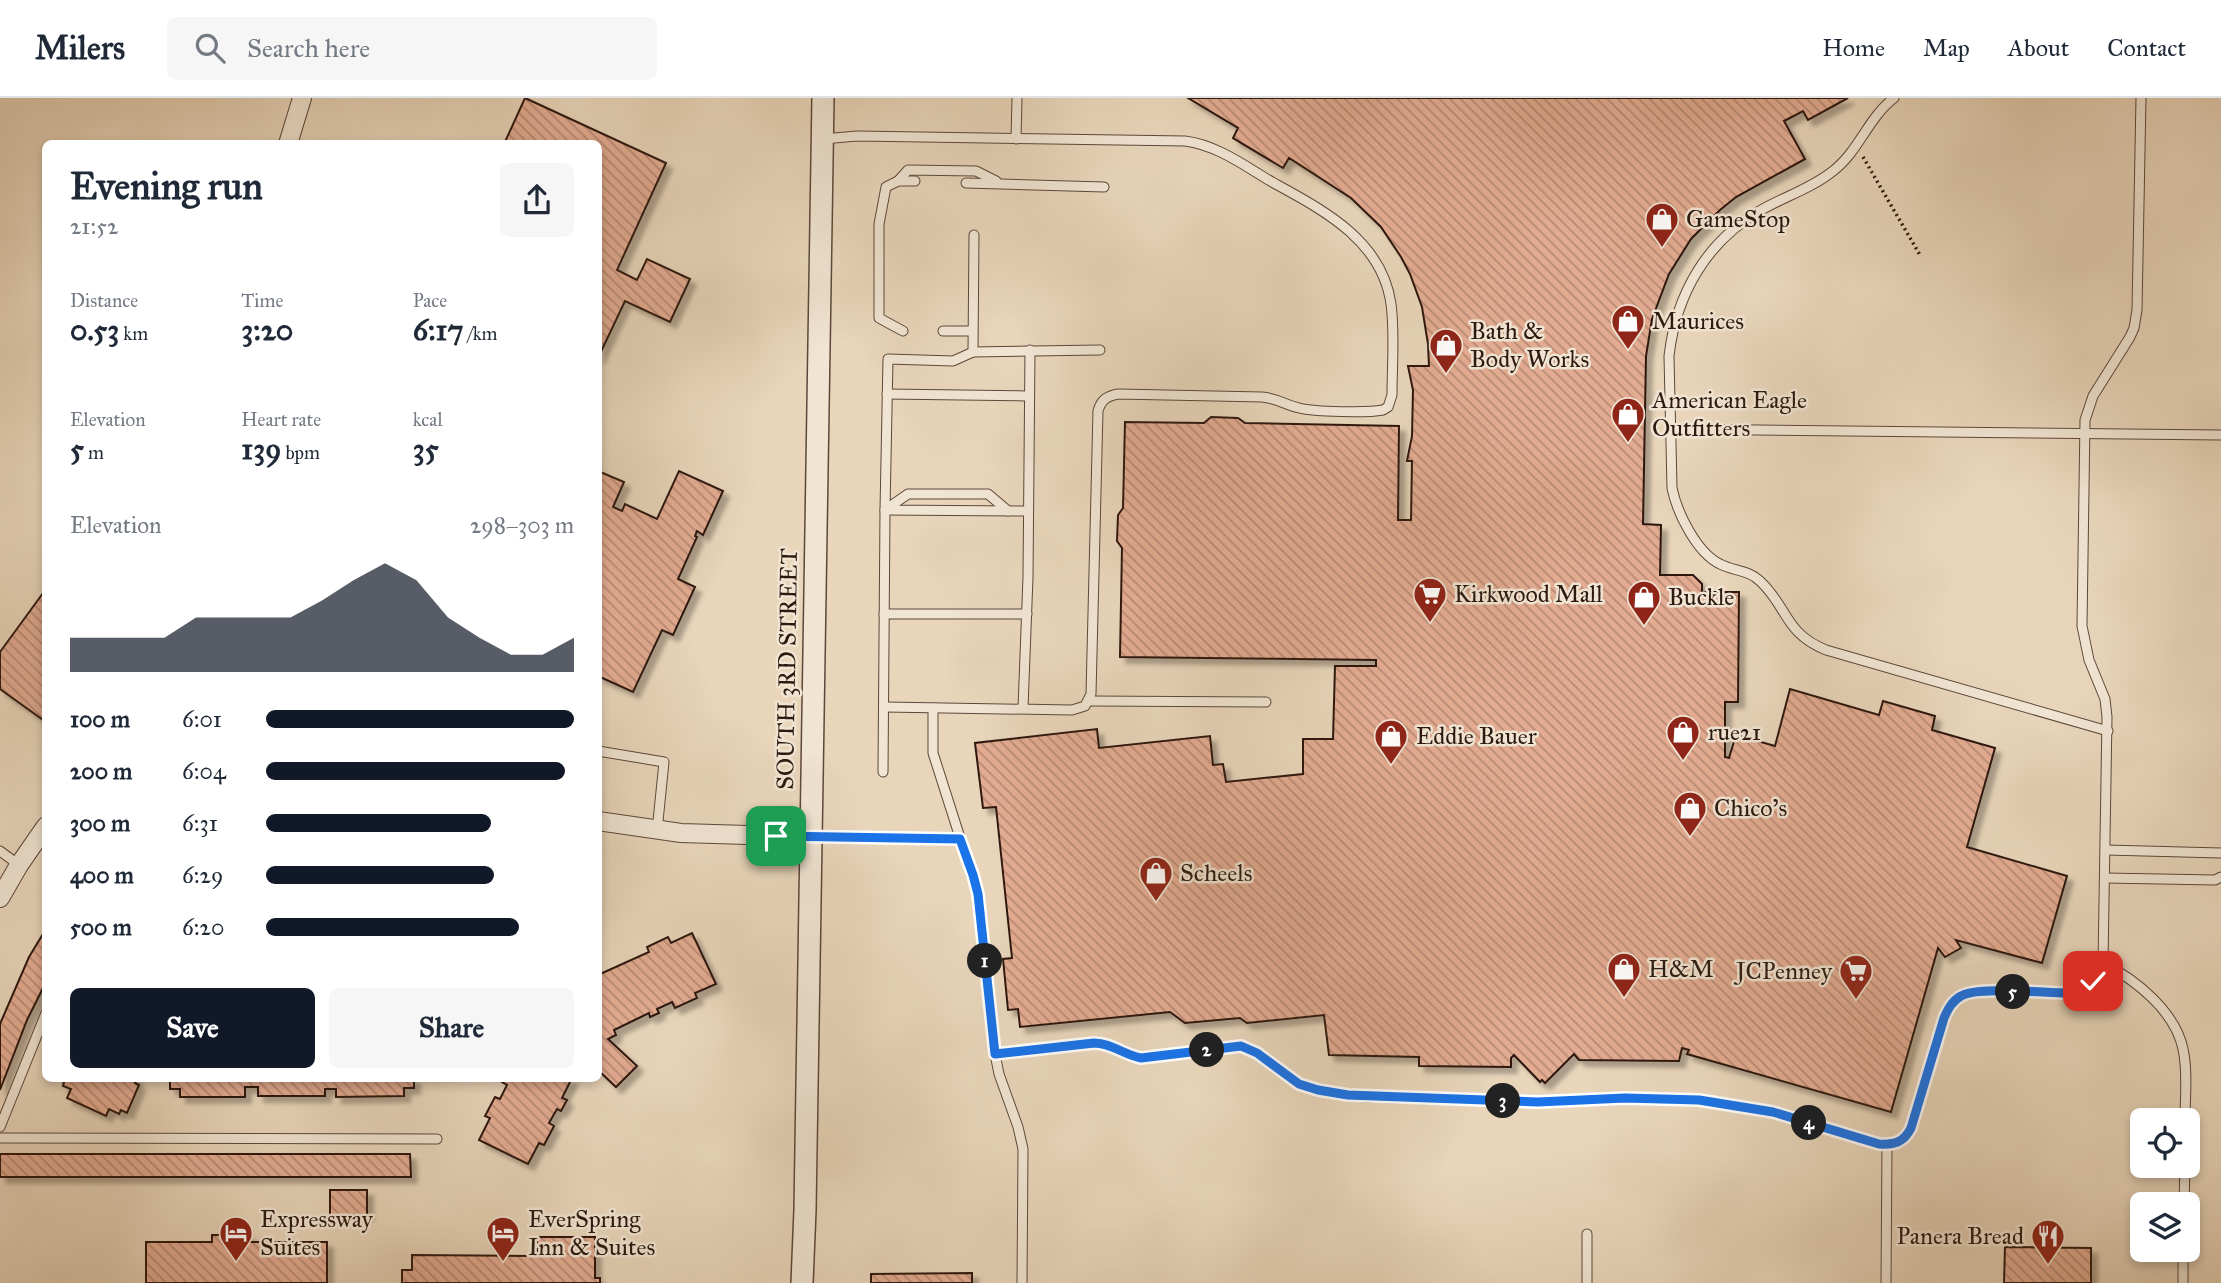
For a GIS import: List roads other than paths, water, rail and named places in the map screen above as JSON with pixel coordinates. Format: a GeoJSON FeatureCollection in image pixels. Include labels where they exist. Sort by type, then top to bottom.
{"type":"FeatureCollection","features":[{"type":"Feature","properties":{"kind":"street"},"geometry":{"type":"LineString","coordinates":[[289,140],[302,98]]}},
{"type":"Feature","properties":{"kind":"street","name":"SOUTH 3RD STREET"},"geometry":{"type":"LineString","coordinates":[[802,1283],[823,98]]}},
{"type":"Feature","properties":{"kind":"street"},"geometry":{"type":"LineString","coordinates":[[602,822],[657,831],[729,836],[811,837]]}},
{"type":"Feature","properties":{"kind":"street"},"geometry":{"type":"LineString","coordinates":[[0,898],[42,832]]}},
{"type":"Feature","properties":{"kind":"lane"},"geometry":{"type":"LineString","coordinates":[[1016,139],[1017,98]]}},
{"type":"Feature","properties":{"kind":"lane"},"geometry":{"type":"LineString","coordinates":[[1894,98],[1877,114],[1856,147],[1834,171],[1762,209],[1731,230],[1703,262],[1683,298],[1669,356],[1674,499],[1683,520],[1710,558],[1759,579],[1801,637],[1826,650],[2108,731]]}},
{"type":"Feature","properties":{"kind":"lane"},"geometry":{"type":"LineString","coordinates":[[995,1054],[1094,1043],[1110,1045],[1126,1054],[1141,1058],[1241,1046],[1257,1053],[1299,1084],[1332,1093],[1538,1102],[1625,1098],[1699,1100],[1762,1110],[1887,1145],[1902,1141],[1911,1128],[1948,1008],[1960,996],[1979,991],[2078,991],[2093,981],[2103,963],[2108,731],[2105,699],[2089,660],[2082,626],[2084,433],[2092,396],[2130,337],[2136,319],[2141,98]]}},
{"type":"Feature","properties":{"kind":"lane"},"geometry":{"type":"LineString","coordinates":[[823,139],[857,136],[1185,142],[1210,146],[1313,205],[1349,230],[1366,247],[1378,265],[1391,304],[1392,395],[1388,407],[1383,410],[1309,410],[1293,407],[1271,397],[1118,394],[1105,398],[1100,404],[1097,419],[1092,669],[1089,701],[1085,706],[1072,710],[885,707]]}},
{"type":"Feature","properties":{"kind":"lane"},"geometry":{"type":"LineString","coordinates":[[903,331],[879,318],[879,224],[886,187],[898,181],[908,170],[976,171],[1000,183]]}},
{"type":"Feature","properties":{"kind":"lane"},"geometry":{"type":"LineString","coordinates":[[898,181],[915,181]]}},
{"type":"Feature","properties":{"kind":"lane"},"geometry":{"type":"LineString","coordinates":[[966,183],[1104,187]]}},
{"type":"Feature","properties":{"kind":"lane"},"geometry":{"type":"LineString","coordinates":[[973,352],[974,235]]}},
{"type":"Feature","properties":{"kind":"lane"},"geometry":{"type":"LineString","coordinates":[[943,331],[972,331]]}},
{"type":"Feature","properties":{"kind":"lane"},"geometry":{"type":"LineString","coordinates":[[1023,708],[1030,474],[1030,349]]}},
{"type":"Feature","properties":{"kind":"lane"},"geometry":{"type":"LineString","coordinates":[[883,772],[888,359],[953,360],[973,352],[1030,349],[1100,350]]}},
{"type":"Feature","properties":{"kind":"lane"},"geometry":{"type":"LineString","coordinates":[[887,394],[1028,396]]}},
{"type":"Feature","properties":{"kind":"lane"},"geometry":{"type":"LineString","coordinates":[[1671,429],[2221,435]]}},
{"type":"Feature","properties":{"kind":"lane"},"geometry":{"type":"LineString","coordinates":[[885,510],[908,494],[988,494],[1009,511]]}},
{"type":"Feature","properties":{"kind":"lane"},"geometry":{"type":"LineString","coordinates":[[885,510],[1028,511]]}},
{"type":"Feature","properties":{"kind":"lane"},"geometry":{"type":"LineString","coordinates":[[884,614],[1027,614]]}},
{"type":"Feature","properties":{"kind":"lane"},"geometry":{"type":"LineString","coordinates":[[1089,701],[1266,702]]}},
{"type":"Feature","properties":{"kind":"lane"},"geometry":{"type":"LineString","coordinates":[[933,709],[933,753],[978,894],[995,1054],[1023,1149],[1022,1283]]}},
{"type":"Feature","properties":{"kind":"lane"},"geometry":{"type":"LineString","coordinates":[[602,752],[664,762],[657,831]]}},
{"type":"Feature","properties":{"kind":"lane"},"geometry":{"type":"LineString","coordinates":[[811,837],[960,839]]}},
{"type":"Feature","properties":{"kind":"lane"},"geometry":{"type":"LineString","coordinates":[[2106,850],[2221,853]]}},
{"type":"Feature","properties":{"kind":"lane"},"geometry":{"type":"LineString","coordinates":[[0,851],[19,865]]}},
{"type":"Feature","properties":{"kind":"lane"},"geometry":{"type":"LineString","coordinates":[[2105,878],[2215,880],[2221,877]]}},
{"type":"Feature","properties":{"kind":"lane"},"geometry":{"type":"LineString","coordinates":[[2103,963],[2146,992],[2177,1032],[2185,1060],[2185,1108]]}},
{"type":"Feature","properties":{"kind":"lane"},"geometry":{"type":"LineString","coordinates":[[0,1127],[42,1023]]}},
{"type":"Feature","properties":{"kind":"lane"},"geometry":{"type":"LineString","coordinates":[[0,1138],[437,1139]]}},
{"type":"Feature","properties":{"kind":"lane"},"geometry":{"type":"LineString","coordinates":[[1886,1283],[1887,1145]]}},
{"type":"Feature","properties":{"kind":"lane"},"geometry":{"type":"LineString","coordinates":[[1587,1234],[1587,1283]]}},
{"type":"Feature","properties":{"kind":"lane"},"geometry":{"type":"LineString","coordinates":[[2183,1262],[2183,1283]]}},
{"type":"Feature","properties":{"kind":"place","name":"GameStop"},"geometry":{"type":"Point","coordinates":[1662,249]}},
{"type":"Feature","properties":{"kind":"place","name":"Maurices"},"geometry":{"type":"Point","coordinates":[1628,351]}},
{"type":"Feature","properties":{"kind":"place","name":"Bath & Body Works"},"geometry":{"type":"Point","coordinates":[1446,375]}},
{"type":"Feature","properties":{"kind":"place","name":"American Eagle Outfitters"},"geometry":{"type":"Point","coordinates":[1628,444]}},
{"type":"Feature","properties":{"kind":"place","name":"Kirkwood Mall"},"geometry":{"type":"Point","coordinates":[1430,624]}},
{"type":"Feature","properties":{"kind":"place","name":"Buckle"},"geometry":{"type":"Point","coordinates":[1644,627]}},
{"type":"Feature","properties":{"kind":"place","name":"rue21"},"geometry":{"type":"Point","coordinates":[1683,762]}},
{"type":"Feature","properties":{"kind":"place","name":"Eddie Bauer"},"geometry":{"type":"Point","coordinates":[1391,766]}},
{"type":"Feature","properties":{"kind":"place","name":"Chico's"},"geometry":{"type":"Point","coordinates":[1690,838]}},
{"type":"Feature","properties":{"kind":"place","name":"Scheels"},"geometry":{"type":"Point","coordinates":[1156,903]}},
{"type":"Feature","properties":{"kind":"place","name":"H&M"},"geometry":{"type":"Point","coordinates":[1624,999]}},
{"type":"Feature","properties":{"kind":"place","name":"JCPenney"},"geometry":{"type":"Point","coordinates":[1856,1001]}},
{"type":"Feature","properties":{"kind":"place","name":"Expressway Suites"},"geometry":{"type":"Point","coordinates":[236,1263]}},
{"type":"Feature","properties":{"kind":"place","name":"EverSpring Inn & Suites"},"geometry":{"type":"Point","coordinates":[503,1263]}},
{"type":"Feature","properties":{"kind":"place","name":"Panera Bread"},"geometry":{"type":"Point","coordinates":[2048,1266]}}]}
